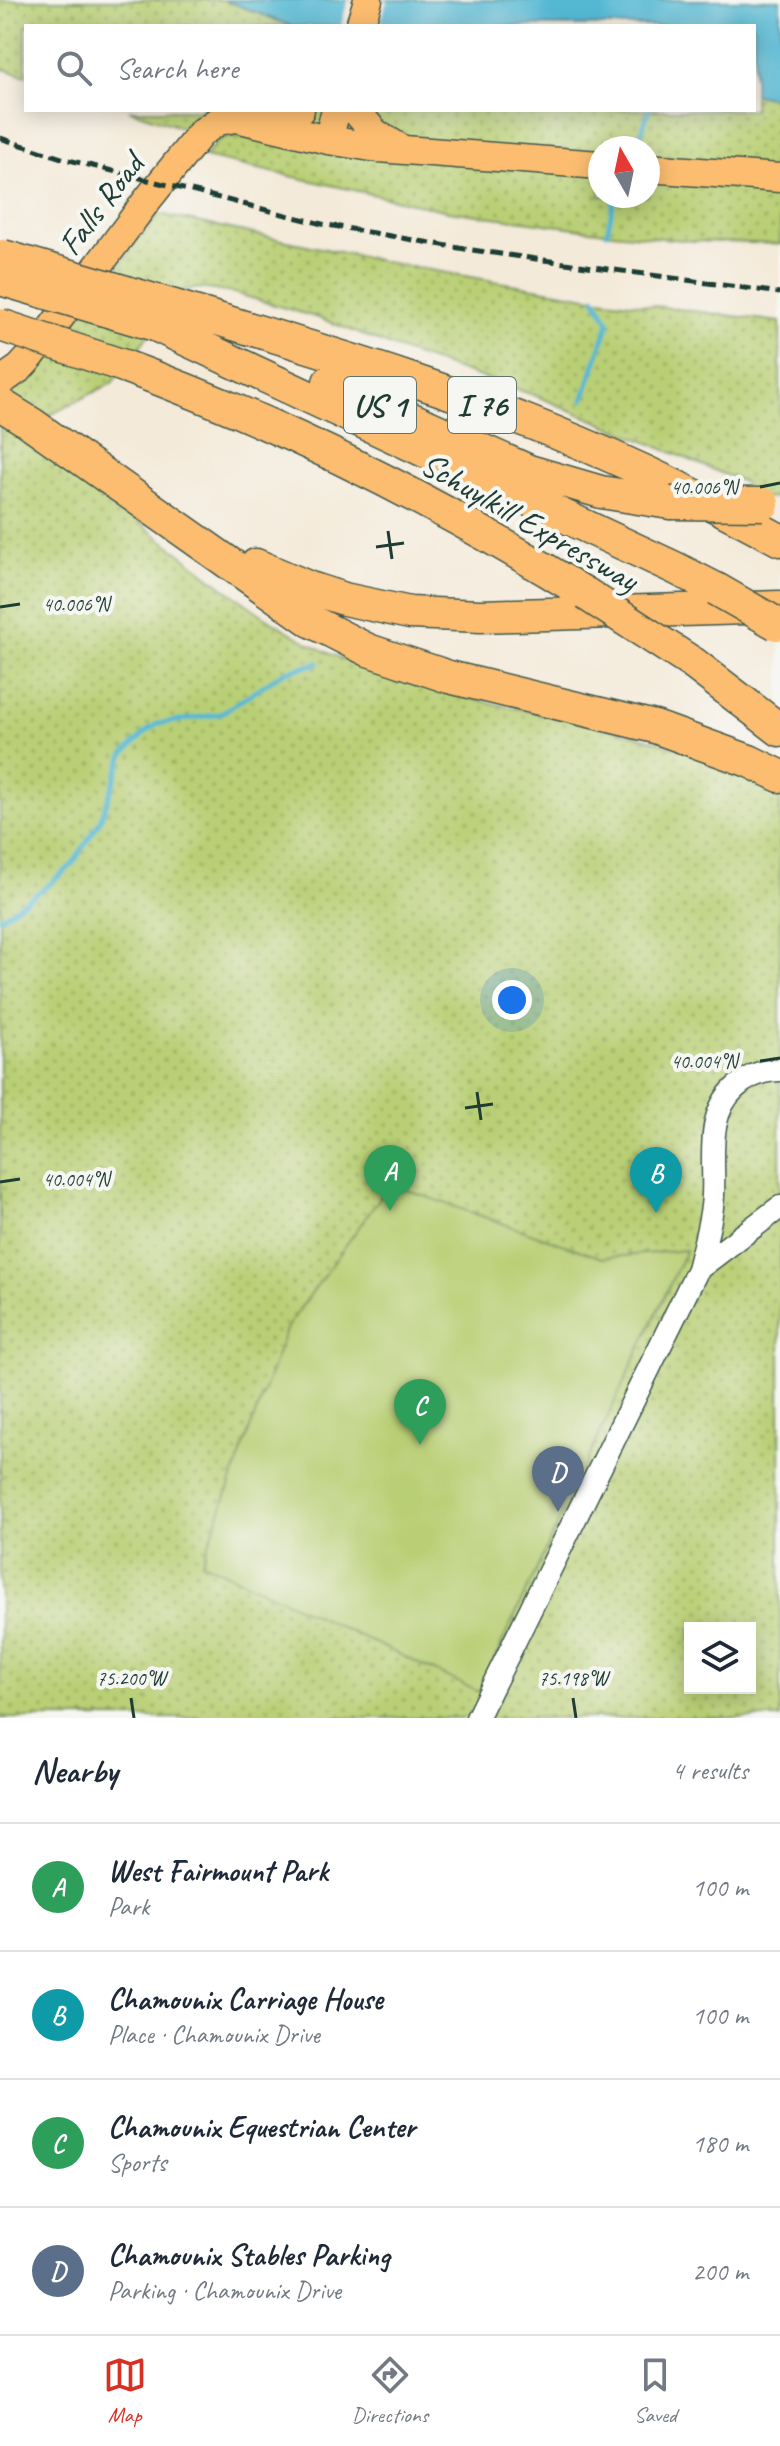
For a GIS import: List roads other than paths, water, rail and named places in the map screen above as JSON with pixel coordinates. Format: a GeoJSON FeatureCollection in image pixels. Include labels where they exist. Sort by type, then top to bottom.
{"type":"FeatureCollection","features":[{"type":"Feature","properties":{"kind":"highway","name":"US 1"},"geometry":{"type":"LineString","coordinates":[[1,263],[163,315],[228,346],[298,370],[529,471],[601,492],[670,503],[772,503]]}},
{"type":"Feature","properties":{"kind":"highway","name":"I 76"},"geometry":{"type":"LineString","coordinates":[[163,315],[367,365],[547,430],[663,480],[780,540]]}},
{"type":"Feature","properties":{"kind":"highway"},"geometry":{"type":"LineString","coordinates":[[163,315],[779,619]]}},
{"type":"Feature","properties":{"kind":"highway","name":"Schuylkill Expressway"},"geometry":{"type":"LineString","coordinates":[[0,325],[124,366],[239,411],[365,470],[513,549],[586,594],[694,664],[780,730]]}},
{"type":"Feature","properties":{"kind":"highway"},"geometry":{"type":"LineString","coordinates":[[0,404],[311,621],[368,650],[449,677],[655,727],[749,761],[780,776]]}},
{"type":"Feature","properties":{"kind":"highway"},"geometry":{"type":"LineString","coordinates":[[196,539],[310,588],[355,602],[410,613],[779,619]]}},
{"type":"Feature","properties":{"kind":"main road"},"geometry":{"type":"LineString","coordinates":[[361,24],[368,0]]}},
{"type":"Feature","properties":{"kind":"main road"},"geometry":{"type":"LineString","coordinates":[[247,120],[294,112]]}},
{"type":"Feature","properties":{"kind":"main road"},"geometry":{"type":"LineString","coordinates":[[328,140],[335,112]]}},
{"type":"Feature","properties":{"kind":"main road"},"geometry":{"type":"LineString","coordinates":[[356,112],[375,133],[404,150]]}},
{"type":"Feature","properties":{"kind":"main road","name":"Falls Road"},"geometry":{"type":"LineString","coordinates":[[0,382],[31,356],[118,237],[201,133],[218,121],[236,118],[328,140],[404,150],[588,164]]}},
{"type":"Feature","properties":{"kind":"main road"},"geometry":{"type":"LineString","coordinates":[[660,169],[780,178]]}},
{"type":"Feature","properties":{"kind":"street"},"geometry":{"type":"LineString","coordinates":[[477,1718],[698,1269],[711,1216],[713,1135],[720,1107],[728,1095],[752,1075],[780,1070]]}},
{"type":"Feature","properties":{"kind":"street"},"geometry":{"type":"LineString","coordinates":[[698,1269],[780,1207]]}},
{"type":"Feature","properties":{"kind":"water"},"geometry":{"type":"Polygon","coordinates":[[[224,0],[780,0],[780,99],[756,94],[756,24],[287,24],[224,0]]]}},
{"type":"Feature","properties":{"kind":"waterway"},"geometry":{"type":"LineString","coordinates":[[641,134],[648,112]]}},
{"type":"Feature","properties":{"kind":"waterway"},"geometry":{"type":"LineString","coordinates":[[607,232],[612,208]]}},
{"type":"Feature","properties":{"kind":"waterway"},"geometry":{"type":"LineString","coordinates":[[583,400],[609,322],[595,298]]}},
{"type":"Feature","properties":{"kind":"waterway"},"geometry":{"type":"LineString","coordinates":[[0,918],[72,865],[100,821],[124,754],[145,733],[157,724],[220,714],[284,672],[318,663]]}},
{"type":"Feature","properties":{"kind":"railway"},"geometry":{"type":"LineString","coordinates":[[0,138],[65,159],[322,224],[465,249],[780,293]]}},
{"type":"Feature","properties":{"kind":"place","name":"West Fairmount Park"},"geometry":{"type":"Point","coordinates":[390,1211]}},
{"type":"Feature","properties":{"kind":"place","name":"Chamounix Carriage House"},"geometry":{"type":"Point","coordinates":[656,1213]}},
{"type":"Feature","properties":{"kind":"place","name":"Chamounix Equestrian Center"},"geometry":{"type":"Point","coordinates":[420,1445]}},
{"type":"Feature","properties":{"kind":"place","name":"Chamounix Stables Parking"},"geometry":{"type":"Point","coordinates":[558,1512]}}]}
